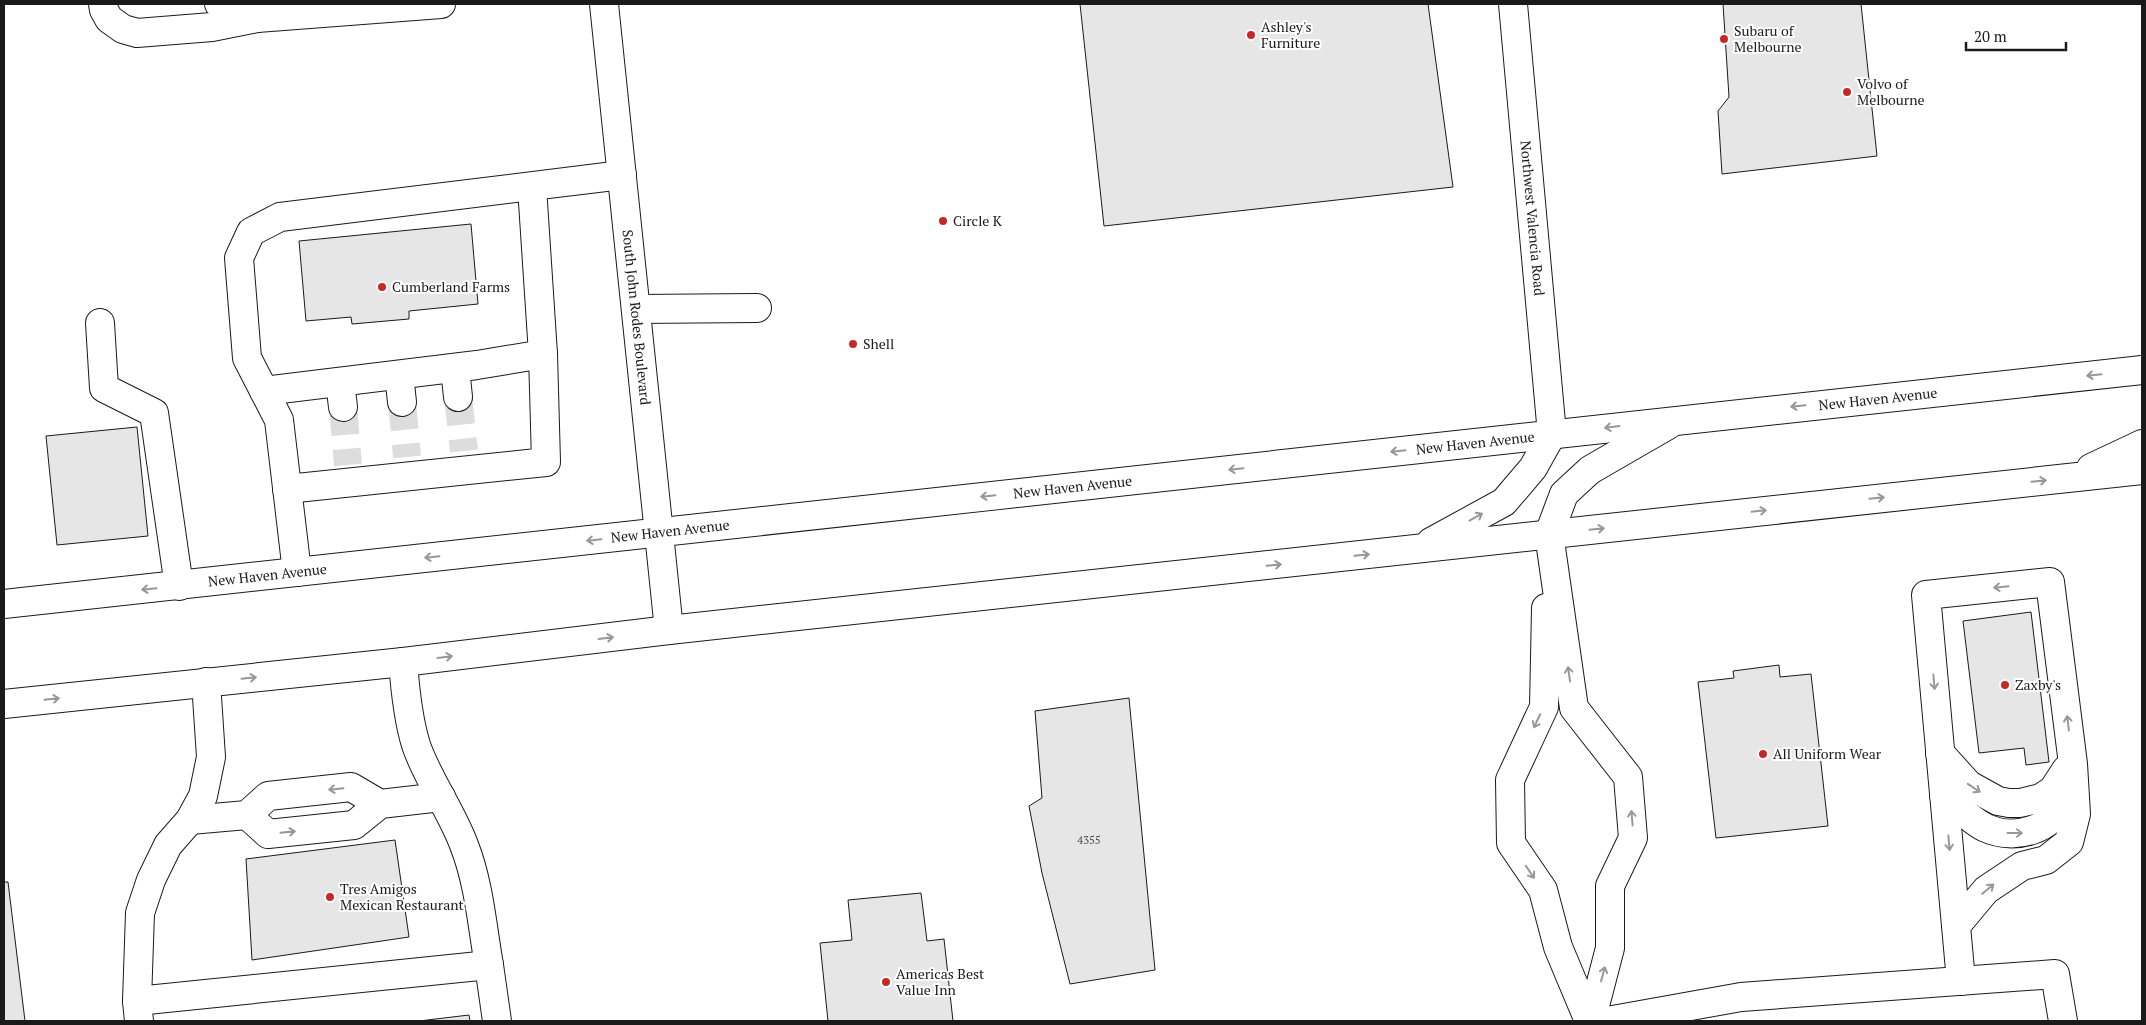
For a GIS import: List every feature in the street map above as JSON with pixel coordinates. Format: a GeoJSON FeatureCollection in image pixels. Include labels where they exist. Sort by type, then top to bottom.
{"type":"FeatureCollection","features":[{"type":"Feature","properties":{"kind":"main road"},"geometry":{"type":"LineString","coordinates":[[103,4],[109,19],[123,29],[137,33],[212,27],[257,18],[441,4]]}},
{"type":"Feature","properties":{"kind":"main road"},"geometry":{"type":"LineString","coordinates":[[219,4],[257,18]]}},
{"type":"Feature","properties":{"kind":"main road","name":"South John Rodes Boulevard"},"geometry":{"type":"LineString","coordinates":[[604,4],[669,630]]}},
{"type":"Feature","properties":{"kind":"main road","name":"Northwest Valencia Road"},"geometry":{"type":"LineString","coordinates":[[1513,4],[1552,434]]}},
{"type":"Feature","properties":{"kind":"main road"},"geometry":{"type":"LineString","coordinates":[[297,572],[279,420],[247,358],[239,258],[251,232],[280,216],[622,175]]}},
{"type":"Feature","properties":{"kind":"main road"},"geometry":{"type":"LineString","coordinates":[[287,489],[348,474],[465,461],[546,462],[543,354],[532,187]]}},
{"type":"Feature","properties":{"kind":"main road"},"geometry":{"type":"LineString","coordinates":[[636,309],[757,308]]}},
{"type":"Feature","properties":{"kind":"main road"},"geometry":{"type":"LineString","coordinates":[[100,323],[104,388],[154,413],[179,586]]}},
{"type":"Feature","properties":{"kind":"main road"},"geometry":{"type":"LineString","coordinates":[[264,391],[341,394],[399,375],[543,354]]}},
{"type":"Feature","properties":{"kind":"main road"},"geometry":{"type":"LineString","coordinates":[[455,368],[458,397]]}},
{"type":"Feature","properties":{"kind":"main road","name":"New Haven Avenue"},"geometry":{"type":"LineString","coordinates":[[4,604],[1678,419],[2142,370]]}},
{"type":"Feature","properties":{"kind":"main road"},"geometry":{"type":"LineString","coordinates":[[399,375],[402,402]]}},
{"type":"Feature","properties":{"kind":"main road"},"geometry":{"type":"LineString","coordinates":[[1590,1021],[1558,947],[1543,890],[1511,844],[1510,780],[1544,708],[1549,534],[1564,494],[1590,470],[1678,419]]}},
{"type":"Feature","properties":{"kind":"main road"},"geometry":{"type":"LineString","coordinates":[[1418,549],[1504,502],[1533,468],[1552,434]]}},
{"type":"Feature","properties":{"kind":"main road"},"geometry":{"type":"LineString","coordinates":[[2071,478],[2142,444]]}},
{"type":"Feature","properties":{"kind":"main road"},"geometry":{"type":"LineString","coordinates":[[4,704],[403,662],[669,630],[2142,470]]}},
{"type":"Feature","properties":{"kind":"main road"},"geometry":{"type":"LineString","coordinates":[[1549,534],[1574,708],[1628,777],[1633,838],[1610,886],[1610,948],[1590,1021]]}},
{"type":"Feature","properties":{"kind":"main road"},"geometry":{"type":"LineString","coordinates":[[1956,926],[1986,890],[2022,866],[2046,860],[2069,842],[2076,814],[2072,758],[2050,582],[1926,595],[1940,753],[1961,981]]}},
{"type":"Feature","properties":{"kind":"main road"},"geometry":{"type":"LineString","coordinates":[[403,662],[406,694],[416,745],[440,796],[455,822],[465,847],[473,876],[497,1021]]}},
{"type":"Feature","properties":{"kind":"main road"},"geometry":{"type":"LineString","coordinates":[[206,682],[211,757],[203,796],[190,820],[168,845],[151,880],[140,913],[138,1011],[488,965]]}},
{"type":"Feature","properties":{"kind":"main road"},"geometry":{"type":"LineString","coordinates":[[1940,753],[1969,785],[1998,801],[2009,803],[2020,803],[2041,798],[2053,790],[2072,758]]}},
{"type":"Feature","properties":{"kind":"main road"},"geometry":{"type":"LineString","coordinates":[[1944,795],[1972,819],[1988,829],[2019,834],[2026,832],[2050,821],[2064,800],[2072,758]]}},
{"type":"Feature","properties":{"kind":"main road"},"geometry":{"type":"LineString","coordinates":[[190,820],[246,815],[268,796],[351,787],[380,804]]}},
{"type":"Feature","properties":{"kind":"main road"},"geometry":{"type":"LineString","coordinates":[[246,815],[268,834],[354,825],[380,804],[440,796]]}},
{"type":"Feature","properties":{"kind":"main road"},"geometry":{"type":"LineString","coordinates":[[1607,1021],[1741,997],[2055,974],[2063,1021]]}},
{"type":"Feature","properties":{"kind":"building"},"geometry":{"type":"Polygon","coordinates":[[[1080,4],[1428,4],[1453,187],[1104,226],[1080,4]]]}},
{"type":"Feature","properties":{"kind":"building"},"geometry":{"type":"Polygon","coordinates":[[[1723,4],[1861,4],[1877,156],[1722,174],[1718,111],[1729,97],[1723,4]]]}},
{"type":"Feature","properties":{"kind":"building"},"geometry":{"type":"Polygon","coordinates":[[[471,224],[478,304],[409,311],[409,319],[352,324],[351,317],[306,321],[299,241],[471,224]]]}},
{"type":"Feature","properties":{"kind":"building"},"geometry":{"type":"Polygon","coordinates":[[[137,427],[148,536],[57,545],[46,436],[137,427]]]}},
{"type":"Feature","properties":{"kind":"building","name":"Zaxby's"},"geometry":{"type":"Polygon","coordinates":[[[2031,612],[2049,762],[2026,765],[2024,748],[1979,753],[1963,621],[2031,612]]]}},
{"type":"Feature","properties":{"kind":"building","name":"All Uniform Wear"},"geometry":{"type":"Polygon","coordinates":[[[1779,665],[1780,677],[1811,674],[1828,826],[1716,838],[1698,682],[1734,678],[1733,671],[1779,665]]]}},
{"type":"Feature","properties":{"kind":"building"},"geometry":{"type":"Polygon","coordinates":[[[1129,698],[1155,970],[1070,984],[1042,873],[1029,806],[1042,798],[1035,711],[1129,698]]]}},
{"type":"Feature","properties":{"kind":"building"},"geometry":{"type":"Polygon","coordinates":[[[395,840],[409,937],[252,960],[246,859],[395,840]]]}},
{"type":"Feature","properties":{"kind":"building"},"geometry":{"type":"Polygon","coordinates":[[[4,882],[8,882],[25,1021],[4,1021],[4,882]]]}},
{"type":"Feature","properties":{"kind":"building","name":"Americas Best Value Inn"},"geometry":{"type":"Polygon","coordinates":[[[921,893],[927,941],[944,939],[953,1021],[828,1021],[820,943],[852,940],[848,900],[921,893]]]}},
{"type":"Feature","properties":{"kind":"building"},"geometry":{"type":"Polygon","coordinates":[[[469,1015],[470,1021],[419,1021],[469,1015]]]}},
{"type":"Feature","properties":{"kind":"tunnel"},"geometry":{"type":"LineString","coordinates":[[458,397],[464,451]]}},
{"type":"Feature","properties":{"kind":"tunnel"},"geometry":{"type":"LineString","coordinates":[[402,402],[407,457]]}},
{"type":"Feature","properties":{"kind":"tunnel"},"geometry":{"type":"LineString","coordinates":[[343,407],[348,465]]}},
{"type":"Feature","properties":{"kind":"place","name":"Ashley's Furniture"},"geometry":{"type":"Point","coordinates":[1251,35]}},
{"type":"Feature","properties":{"kind":"place","name":"Subaru of Melbourne"},"geometry":{"type":"Point","coordinates":[1724,39]}},
{"type":"Feature","properties":{"kind":"place","name":"Volvo of Melbourne"},"geometry":{"type":"Point","coordinates":[1847,92]}},
{"type":"Feature","properties":{"kind":"place","name":"Circle K"},"geometry":{"type":"Point","coordinates":[943,221]}},
{"type":"Feature","properties":{"kind":"place","name":"Cumberland Farms"},"geometry":{"type":"Point","coordinates":[382,287]}},
{"type":"Feature","properties":{"kind":"place","name":"Shell"},"geometry":{"type":"Point","coordinates":[853,344]}},
{"type":"Feature","properties":{"kind":"place","name":"Zaxby's"},"geometry":{"type":"Point","coordinates":[2005,685]}},
{"type":"Feature","properties":{"kind":"place","name":"All Uniform Wear"},"geometry":{"type":"Point","coordinates":[1763,754]}},
{"type":"Feature","properties":{"kind":"place","name":"Tres Amigos Mexican Restaurant"},"geometry":{"type":"Point","coordinates":[330,897]}},
{"type":"Feature","properties":{"kind":"place","name":"Americas Best Value Inn"},"geometry":{"type":"Point","coordinates":[886,982]}}]}
